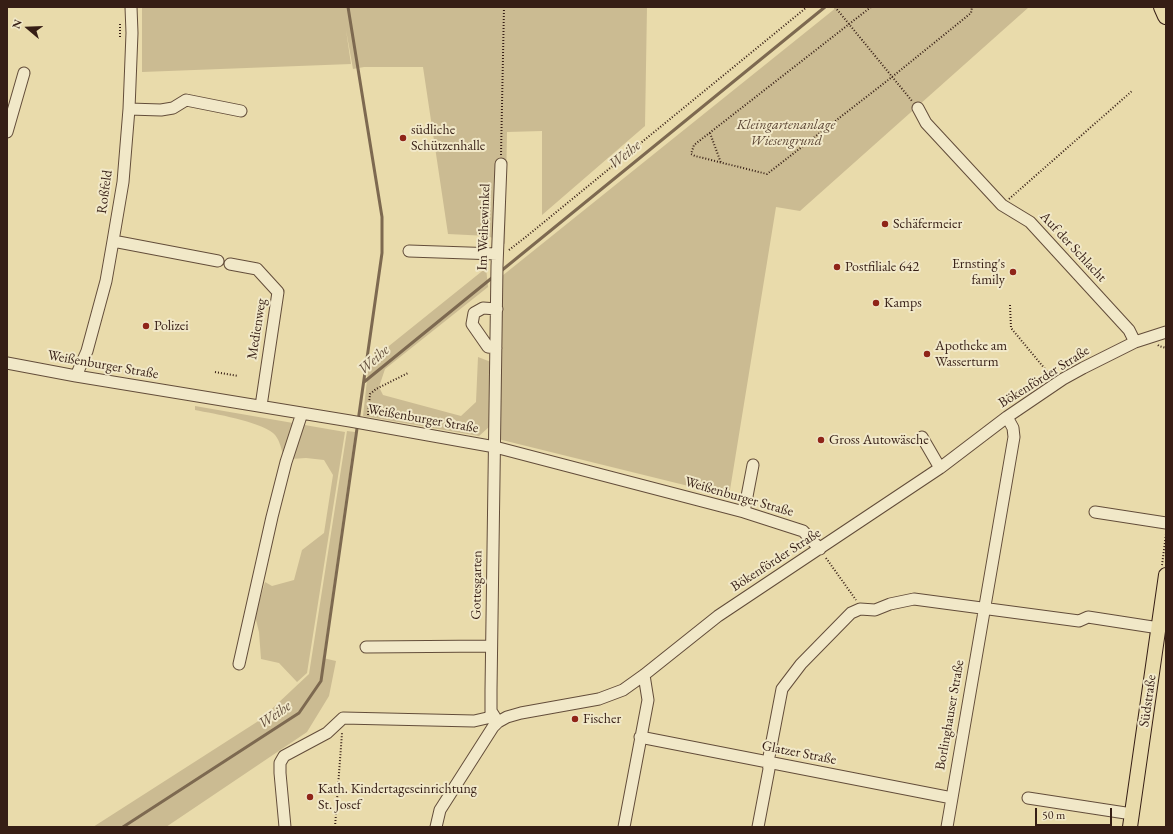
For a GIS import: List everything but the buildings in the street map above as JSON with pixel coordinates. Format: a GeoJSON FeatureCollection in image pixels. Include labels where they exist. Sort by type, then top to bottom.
{"type":"FeatureCollection","features":[{"type":"Feature","properties":{"kind":"highway"},"geometry":{"type":"LineString","coordinates":[[1162,7],[1166,16]]}},
{"type":"Feature","properties":{"kind":"main road","name":"Südstraße"},"geometry":{"type":"LineString","coordinates":[[1131,821],[1166,575]]}},
{"type":"Feature","properties":{"kind":"street","name":"Roßfeld"},"geometry":{"type":"LineString","coordinates":[[76,376],[87,351],[106,281],[122,182],[129,109],[132,33],[131,7]]}},
{"type":"Feature","properties":{"kind":"street"},"geometry":{"type":"LineString","coordinates":[[7,132],[24,73]]}},
{"type":"Feature","properties":{"kind":"street"},"geometry":{"type":"LineString","coordinates":[[129,109],[161,110],[173,108],[186,100],[241,111]]}},
{"type":"Feature","properties":{"kind":"street","name":"Auf der Schlacht"},"geometry":{"type":"LineString","coordinates":[[918,108],[926,123],[1002,205],[1030,222],[1129,330],[1135,342]]}},
{"type":"Feature","properties":{"kind":"street","name":"Im Weihewinkel"},"geometry":{"type":"LineString","coordinates":[[494,447],[497,260],[501,164]]}},
{"type":"Feature","properties":{"kind":"street"},"geometry":{"type":"LineString","coordinates":[[113,241],[218,261]]}},
{"type":"Feature","properties":{"kind":"street"},"geometry":{"type":"LineString","coordinates":[[409,251],[497,260]]}},
{"type":"Feature","properties":{"kind":"street","name":"Medienweg"},"geometry":{"type":"LineString","coordinates":[[230,264],[257,269],[278,292],[261,406]]}},
{"type":"Feature","properties":{"kind":"street"},"geometry":{"type":"LineString","coordinates":[[496,309],[483,308],[474,313],[472,324],[488,347],[496,348]]}},
{"type":"Feature","properties":{"kind":"street","name":"Bökenförder Straße"},"geometry":{"type":"LineString","coordinates":[[436,827],[440,810],[493,727],[495,718],[507,717],[521,712],[599,699],[623,690],[718,616],[940,468],[1007,417],[1057,384],[1083,368],[1135,342],[1166,332]]}},
{"type":"Feature","properties":{"kind":"street","name":"Weißenburger Straße"},"geometry":{"type":"LineString","coordinates":[[7,363],[494,447],[744,512],[803,531],[820,549]]}},
{"type":"Feature","properties":{"kind":"street"},"geometry":{"type":"LineString","coordinates":[[239,664],[272,517],[286,462],[302,413]]}},
{"type":"Feature","properties":{"kind":"street","name":"Borlinghauser Straße"},"geometry":{"type":"LineString","coordinates":[[947,827],[1014,437],[1013,428],[1007,417]]}},
{"type":"Feature","properties":{"kind":"street"},"geometry":{"type":"LineString","coordinates":[[922,437],[940,468]]}},
{"type":"Feature","properties":{"kind":"street","name":"Gottesgarten"},"geometry":{"type":"LineString","coordinates":[[494,447],[491,711],[495,718]]}},
{"type":"Feature","properties":{"kind":"street"},"geometry":{"type":"LineString","coordinates":[[744,512],[753,465]]}},
{"type":"Feature","properties":{"kind":"street"},"geometry":{"type":"LineString","coordinates":[[1095,512],[1166,523]]}},
{"type":"Feature","properties":{"kind":"street"},"geometry":{"type":"LineString","coordinates":[[758,827],[769,769],[768,762],[782,689],[801,664],[850,614],[860,609],[875,610],[890,604],[914,599],[1079,621],[1088,616],[1159,628]]}},
{"type":"Feature","properties":{"kind":"street"},"geometry":{"type":"LineString","coordinates":[[366,647],[491,646]]}},
{"type":"Feature","properties":{"kind":"street"},"geometry":{"type":"LineString","coordinates":[[624,827],[648,700],[644,675]]}},
{"type":"Feature","properties":{"kind":"street"},"geometry":{"type":"LineString","coordinates":[[285,827],[280,763],[284,756],[327,733],[343,718],[474,722],[486,718],[495,718]]}},
{"type":"Feature","properties":{"kind":"street","name":"Glatzer Straße"},"geometry":{"type":"LineString","coordinates":[[640,737],[952,798]]}},
{"type":"Feature","properties":{"kind":"street"},"geometry":{"type":"LineString","coordinates":[[1028,798],[1131,821]]}},
{"type":"Feature","properties":{"kind":"path","name":"Im Weihewinkel"},"geometry":{"type":"LineString","coordinates":[[501,164],[504,7]]}},
{"type":"Feature","properties":{"kind":"path"},"geometry":{"type":"LineString","coordinates":[[497,260],[807,7]]}},
{"type":"Feature","properties":{"kind":"path"},"geometry":{"type":"LineString","coordinates":[[835,7],[918,108]]}},
{"type":"Feature","properties":{"kind":"path"},"geometry":{"type":"LineString","coordinates":[[872,7],[694,145],[691,154],[767,174],[892,77],[971,12],[972,7]]}},
{"type":"Feature","properties":{"kind":"path"},"geometry":{"type":"LineString","coordinates":[[120,21],[120,42]]}},
{"type":"Feature","properties":{"kind":"path"},"geometry":{"type":"LineString","coordinates":[[1002,205],[1132,91]]}},
{"type":"Feature","properties":{"kind":"path"},"geometry":{"type":"LineString","coordinates":[[710,133],[721,163]]}},
{"type":"Feature","properties":{"kind":"path"},"geometry":{"type":"LineString","coordinates":[[1010,305],[1011,328],[1057,384]]}},
{"type":"Feature","properties":{"kind":"path"},"geometry":{"type":"LineString","coordinates":[[215,372],[238,376]]}},
{"type":"Feature","properties":{"kind":"path"},"geometry":{"type":"LineString","coordinates":[[367,424],[370,394],[390,381],[408,373]]}},
{"type":"Feature","properties":{"kind":"path"},"geometry":{"type":"LineString","coordinates":[[820,549],[860,609]]}},
{"type":"Feature","properties":{"kind":"path"},"geometry":{"type":"LineString","coordinates":[[335,827],[342,730],[338,723]]}},
{"type":"Feature","properties":{"kind":"green space"},"geometry":{"type":"Polygon","coordinates":[[[142,7],[647,7],[645,126],[542,215],[542,131],[507,132],[505,244],[488,236],[448,234],[423,67],[364,67],[353,69],[346,30],[351,64],[142,72],[142,7]]]}},
{"type":"Feature","properties":{"kind":"green space","name":"Kleingartenanlage Wiesengrund"},"geometry":{"type":"Polygon","coordinates":[[[837,7],[1029,7],[800,211],[776,207],[729,496],[498,439],[502,276],[837,7]]]}},
{"type":"Feature","properties":{"kind":"green space"},"geometry":{"type":"Polygon","coordinates":[[[486,268],[488,287],[385,369],[379,387],[383,395],[461,416],[476,402],[478,357],[491,362],[489,427],[479,436],[363,416],[369,362],[486,268]]]}},
{"type":"Feature","properties":{"kind":"green space"},"geometry":{"type":"Polygon","coordinates":[[[195,406],[345,432],[307,673],[297,682],[279,663],[261,659],[259,632],[255,616],[265,582],[272,586],[294,580],[302,550],[324,533],[333,475],[324,460],[306,458],[291,459],[283,455],[277,437],[266,429],[236,418],[195,410],[195,406]]]}},
{"type":"Feature","properties":{"kind":"green space"},"geometry":{"type":"Polygon","coordinates":[[[347,431],[355,432],[323,658],[336,661],[329,696],[307,732],[166,827],[93,827],[260,720],[309,674],[347,431]]]}},
{"type":"Feature","properties":{"kind":"waterway","name":"Weihe"},"geometry":{"type":"LineString","coordinates":[[123,827],[299,713],[321,681],[382,253],[382,217],[348,7]]}},
{"type":"Feature","properties":{"kind":"waterway","name":"Weihe"},"geometry":{"type":"LineString","coordinates":[[501,271],[825,7]]}},
{"type":"Feature","properties":{"kind":"waterway","name":"Weihe"},"geometry":{"type":"LineString","coordinates":[[364,382],[493,277]]}},
{"type":"Feature","properties":{"kind":"place","name":"südliche Schützenhalle"},"geometry":{"type":"Point","coordinates":[403,138]}},
{"type":"Feature","properties":{"kind":"place","name":"Schäfermeier"},"geometry":{"type":"Point","coordinates":[885,224]}},
{"type":"Feature","properties":{"kind":"place","name":"Postfiliale 642"},"geometry":{"type":"Point","coordinates":[837,267]}},
{"type":"Feature","properties":{"kind":"place","name":"Ernsting's family"},"geometry":{"type":"Point","coordinates":[1013,272]}},
{"type":"Feature","properties":{"kind":"place","name":"Kamps"},"geometry":{"type":"Point","coordinates":[876,303]}},
{"type":"Feature","properties":{"kind":"place","name":"Polizei"},"geometry":{"type":"Point","coordinates":[146,326]}},
{"type":"Feature","properties":{"kind":"place","name":"Apotheke am Wasserturm"},"geometry":{"type":"Point","coordinates":[927,354]}},
{"type":"Feature","properties":{"kind":"place","name":"Gross Autowäsche"},"geometry":{"type":"Point","coordinates":[821,440]}},
{"type":"Feature","properties":{"kind":"place","name":"Fischer"},"geometry":{"type":"Point","coordinates":[575,719]}},
{"type":"Feature","properties":{"kind":"place","name":"Kath. Kindertageseinrichtung St. Josef"},"geometry":{"type":"Point","coordinates":[310,797]}}]}
